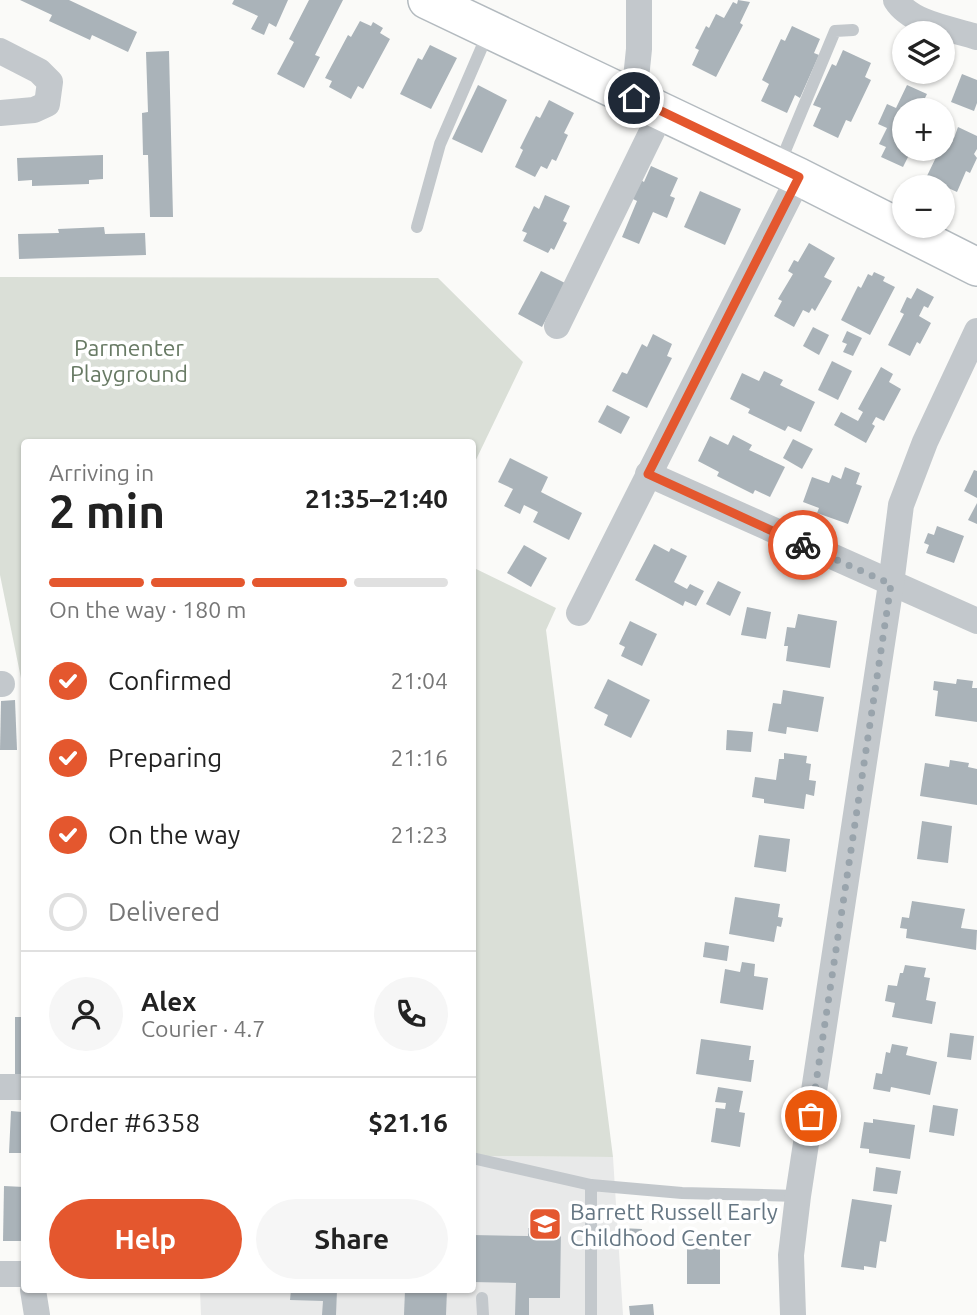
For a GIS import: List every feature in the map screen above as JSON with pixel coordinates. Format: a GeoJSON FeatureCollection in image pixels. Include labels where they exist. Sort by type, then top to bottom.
{"type":"FeatureCollection","features":[{"type":"Feature","properties":{"kind":"main road"},"geometry":{"type":"LineString","coordinates":[[428,0],[789,172],[977,267]]}},
{"type":"Feature","properties":{"kind":"street"},"geometry":{"type":"LineString","coordinates":[[557,326],[648,105],[639,49],[639,0]]}},
{"type":"Feature","properties":{"kind":"street"},"geometry":{"type":"LineString","coordinates":[[896,0],[901,9],[929,23],[977,37]]}},
{"type":"Feature","properties":{"kind":"street"},"geometry":{"type":"LineString","coordinates":[[0,51],[39,71],[50,82],[47,104],[34,110],[0,113]]}},
{"type":"Feature","properties":{"kind":"street"},"geometry":{"type":"LineString","coordinates":[[579,613],[648,474],[789,172]]}},
{"type":"Feature","properties":{"kind":"street"},"geometry":{"type":"LineString","coordinates":[[793,1315],[791,1255],[798,1196],[901,505],[925,442],[977,331]]}},
{"type":"Feature","properties":{"kind":"street"},"geometry":{"type":"LineString","coordinates":[[648,474],[977,621]]}},
{"type":"Feature","properties":{"kind":"street"},"geometry":{"type":"LineString","coordinates":[[0,1087],[21,1087]]}},
{"type":"Feature","properties":{"kind":"street"},"geometry":{"type":"LineString","coordinates":[[0,1274],[21,1274]]}},
{"type":"Feature","properties":{"kind":"street"},"geometry":{"type":"LineString","coordinates":[[33,1293],[37,1315]]}},
{"type":"Feature","properties":{"kind":"lane"},"geometry":{"type":"LineString","coordinates":[[416,227],[440,144],[489,30]]}},
{"type":"Feature","properties":{"kind":"lane"},"geometry":{"type":"LineString","coordinates":[[789,172],[835,31],[853,30]]}},
{"type":"Feature","properties":{"kind":"lane"},"geometry":{"type":"LineString","coordinates":[[476,1159],[591,1185],[682,1193],[798,1196]]}},
{"type":"Feature","properties":{"kind":"lane"},"geometry":{"type":"LineString","coordinates":[[591,1185],[591,1315]]}},
{"type":"Feature","properties":{"kind":"lane"},"geometry":{"type":"LineString","coordinates":[[482,1298],[483,1315]]}},
{"type":"Feature","properties":{"kind":"shaded area","name":"Barrett Russell Early Childhood Center"},"geometry":{"type":"Polygon","coordinates":[[[476,1156],[613,1157],[623,1315],[201,1315],[200,1293],[476,1293],[476,1156]]]}},
{"type":"Feature","properties":{"kind":"green space","name":"Parmenter Playground"},"geometry":{"type":"Polygon","coordinates":[[[0,277],[438,278],[523,362],[476,460],[476,439],[21,439],[21,678],[0,575],[0,277]]]}},
{"type":"Feature","properties":{"kind":"green space"},"geometry":{"type":"Polygon","coordinates":[[[476,569],[556,608],[546,630],[613,1157],[476,1156],[476,569]]]}},
{"type":"Feature","properties":{"kind":"building"},"geometry":{"type":"Polygon","coordinates":[[[20,0],[69,0],[137,32],[128,52],[92,35],[90,40],[49,21],[52,15],[20,0]]]}},
{"type":"Feature","properties":{"kind":"building"},"geometry":{"type":"Polygon","coordinates":[[[234,0],[288,0],[276,27],[269,23],[264,35],[251,29],[258,16],[232,4],[234,0]]]}},
{"type":"Feature","properties":{"kind":"building"},"geometry":{"type":"Polygon","coordinates":[[[309,0],[343,0],[315,55],[320,57],[304,88],[277,74],[294,42],[289,39],[309,0]]]}},
{"type":"Feature","properties":{"kind":"building"},"geometry":{"type":"Polygon","coordinates":[[[738,0],[750,2],[740,23],[743,25],[716,77],[692,65],[699,50],[695,48],[706,26],[709,28],[716,14],[724,18],[733,2],[737,4],[738,0]]]}},
{"type":"Feature","properties":{"kind":"building"},"geometry":{"type":"Polygon","coordinates":[[[360,21],[371,26],[373,22],[383,28],[380,33],[390,39],[363,89],[358,86],[351,99],[329,87],[332,81],[325,78],[348,35],[351,37],[360,21]]]}},
{"type":"Feature","properties":{"kind":"building"},"geometry":{"type":"Polygon","coordinates":[[[792,26],[820,39],[814,53],[819,55],[800,98],[795,95],[787,113],[761,101],[769,84],[762,80],[781,39],[785,41],[792,26]]]}},
{"type":"Feature","properties":{"kind":"building"},"geometry":{"type":"Polygon","coordinates":[[[430,45],[457,58],[431,109],[400,94],[418,58],[422,60],[430,45]]]}},
{"type":"Feature","properties":{"kind":"building"},"geometry":{"type":"Polygon","coordinates":[[[843,50],[871,63],[865,77],[871,80],[851,122],[846,120],[838,138],[813,126],[821,108],[813,105],[832,64],[836,66],[843,50]]]}},
{"type":"Feature","properties":{"kind":"building"},"geometry":{"type":"Polygon","coordinates":[[[169,51],[173,217],[150,217],[148,155],[143,155],[142,113],[148,112],[146,52],[169,51]]]}},
{"type":"Feature","properties":{"kind":"building"},"geometry":{"type":"Polygon","coordinates":[[[962,74],[977,80],[977,103],[974,111],[955,104],[955,98],[953,98],[962,74]]]}},
{"type":"Feature","properties":{"kind":"building"},"geometry":{"type":"Polygon","coordinates":[[[478,85],[507,100],[482,153],[452,139],[478,85]]]}},
{"type":"Feature","properties":{"kind":"building"},"geometry":{"type":"Polygon","coordinates":[[[907,85],[927,94],[925,98],[901,98],[907,85]]]}},
{"type":"Feature","properties":{"kind":"building"},"geometry":{"type":"Polygon","coordinates":[[[549,100],[574,113],[564,133],[568,135],[556,161],[552,159],[547,169],[541,166],[535,177],[515,167],[523,150],[520,148],[536,116],[540,118],[549,100]]]}},
{"type":"Feature","properties":{"kind":"building"},"geometry":{"type":"Polygon","coordinates":[[[887,104],[892,106],[892,161],[906,161],[903,167],[881,157],[886,147],[879,144],[887,128],[878,124],[887,104]]]}},
{"type":"Feature","properties":{"kind":"building"},"geometry":{"type":"Polygon","coordinates":[[[958,127],[977,136],[977,149],[974,154],[977,158],[970,173],[966,171],[957,192],[955,175],[927,175],[934,161],[955,161],[955,135],[958,127]]]}},
{"type":"Feature","properties":{"kind":"building"},"geometry":{"type":"Polygon","coordinates":[[[103,155],[103,179],[89,180],[89,184],[32,186],[32,180],[18,181],[17,158],[103,155]]]}},
{"type":"Feature","properties":{"kind":"building"},"geometry":{"type":"Polygon","coordinates":[[[651,166],[678,178],[670,196],[675,198],[667,218],[653,212],[639,244],[622,237],[637,201],[631,198],[639,179],[644,182],[651,166]]]}},
{"type":"Feature","properties":{"kind":"building"},"geometry":{"type":"Polygon","coordinates":[[[700,191],[741,209],[725,245],[684,227],[700,191]]]}},
{"type":"Feature","properties":{"kind":"building"},"geometry":{"type":"Polygon","coordinates":[[[545,195],[570,206],[563,221],[567,223],[554,250],[551,248],[548,253],[523,241],[527,233],[522,231],[534,206],[539,209],[545,195]]]}},
{"type":"Feature","properties":{"kind":"building"},"geometry":{"type":"Polygon","coordinates":[[[104,227],[105,234],[145,233],[146,255],[19,259],[18,234],[59,233],[58,229],[104,227]]]}},
{"type":"Feature","properties":{"kind":"building"},"geometry":{"type":"Polygon","coordinates":[[[809,243],[835,258],[824,277],[832,281],[815,311],[812,308],[809,313],[803,310],[794,327],[774,316],[782,301],[778,299],[793,274],[788,271],[794,260],[798,262],[809,243]]]}},
{"type":"Feature","properties":{"kind":"building"},"geometry":{"type":"Polygon","coordinates":[[[541,271],[565,283],[542,327],[518,314],[541,271]]]}},
{"type":"Feature","properties":{"kind":"building"},"geometry":{"type":"Polygon","coordinates":[[[874,272],[885,277],[883,281],[895,287],[870,335],[841,320],[858,286],[861,288],[868,274],[872,276],[874,272]]]}},
{"type":"Feature","properties":{"kind":"building"},"geometry":{"type":"Polygon","coordinates":[[[917,288],[934,297],[928,308],[924,306],[919,316],[931,323],[910,356],[888,345],[904,314],[900,312],[907,297],[911,299],[917,288]]]}},
{"type":"Feature","properties":{"kind":"building"},"geometry":{"type":"Polygon","coordinates":[[[813,327],[829,335],[819,355],[803,346],[813,327]]]}},
{"type":"Feature","properties":{"kind":"building"},"geometry":{"type":"Polygon","coordinates":[[[847,331],[862,338],[853,356],[843,352],[847,344],[842,342],[847,331]]]}},
{"type":"Feature","properties":{"kind":"building"},"geometry":{"type":"Polygon","coordinates":[[[653,334],[672,344],[667,356],[672,358],[647,408],[612,391],[622,372],[627,374],[642,344],[647,347],[653,334]]]}},
{"type":"Feature","properties":{"kind":"building"},"geometry":{"type":"Polygon","coordinates":[[[832,361],[852,371],[838,400],[818,390],[832,361]]]}},
{"type":"Feature","properties":{"kind":"building"},"geometry":{"type":"Polygon","coordinates":[[[881,367],[893,374],[889,382],[901,389],[884,421],[876,417],[872,424],[875,426],[866,443],[834,425],[841,412],[858,421],[863,412],[858,409],[881,367]]]}},
{"type":"Feature","properties":{"kind":"building"},"geometry":{"type":"Polygon","coordinates":[[[764,371],[783,380],[780,385],[815,402],[801,432],[788,426],[785,431],[748,413],[750,409],[730,399],[742,373],[759,381],[764,371]]]}},
{"type":"Feature","properties":{"kind":"building"},"geometry":{"type":"Polygon","coordinates":[[[607,405],[630,417],[621,434],[598,422],[607,405]]]}},
{"type":"Feature","properties":{"kind":"building"},"geometry":{"type":"Polygon","coordinates":[[[733,435],[752,445],[749,450],[785,467],[770,497],[755,490],[753,494],[717,476],[719,472],[698,461],[710,436],[728,445],[733,435]]]}},
{"type":"Feature","properties":{"kind":"building"},"geometry":{"type":"Polygon","coordinates":[[[793,439],[813,449],[802,469],[783,458],[793,439]]]}},
{"type":"Feature","properties":{"kind":"building"},"geometry":{"type":"Polygon","coordinates":[[[510,458],[548,477],[541,492],[582,513],[569,540],[533,522],[538,512],[524,505],[520,514],[504,506],[513,489],[498,482],[510,458]]]}},
{"type":"Feature","properties":{"kind":"building"},"geometry":{"type":"Polygon","coordinates":[[[845,467],[860,473],[856,484],[862,486],[848,524],[817,513],[819,508],[803,502],[812,477],[829,483],[832,475],[841,479],[845,467]]]}},
{"type":"Feature","properties":{"kind":"building"},"geometry":{"type":"Polygon","coordinates":[[[974,470],[977,471],[977,498],[964,491],[974,470]]]}},
{"type":"Feature","properties":{"kind":"building"},"geometry":{"type":"Polygon","coordinates":[[[977,503],[977,524],[968,520],[977,503]]]}},
{"type":"Feature","properties":{"kind":"building"},"geometry":{"type":"Polygon","coordinates":[[[937,526],[964,536],[954,563],[926,553],[929,545],[924,543],[928,533],[934,535],[937,526]]]}},
{"type":"Feature","properties":{"kind":"building"},"geometry":{"type":"Polygon","coordinates":[[[654,544],[669,552],[671,548],[687,556],[674,582],[687,589],[690,584],[704,591],[696,606],[685,601],[683,606],[635,580],[654,544]]]}},
{"type":"Feature","properties":{"kind":"building"},"geometry":{"type":"Polygon","coordinates":[[[524,545],[547,558],[531,587],[507,573],[524,545]]]}},
{"type":"Feature","properties":{"kind":"building"},"geometry":{"type":"Polygon","coordinates":[[[718,581],[741,592],[730,616],[706,604],[718,581]]]}},
{"type":"Feature","properties":{"kind":"building"},"geometry":{"type":"Polygon","coordinates":[[[747,607],[771,612],[766,639],[741,635],[747,607]]]}},
{"type":"Feature","properties":{"kind":"building"},"geometry":{"type":"Polygon","coordinates":[[[798,614],[837,621],[830,668],[786,661],[788,646],[784,646],[787,627],[795,628],[798,614]]]}},
{"type":"Feature","properties":{"kind":"building"},"geometry":{"type":"Polygon","coordinates":[[[630,621],[657,634],[642,666],[621,656],[625,647],[619,644],[630,621]]]}},
{"type":"Feature","properties":{"kind":"building"},"geometry":{"type":"Polygon","coordinates":[[[608,679],[650,700],[631,738],[604,725],[608,715],[594,708],[608,679]]]}},
{"type":"Feature","properties":{"kind":"building"},"geometry":{"type":"Polygon","coordinates":[[[957,679],[973,681],[972,688],[977,688],[977,722],[935,716],[938,691],[933,690],[934,681],[956,684],[957,679]]]}},
{"type":"Feature","properties":{"kind":"building"},"geometry":{"type":"Polygon","coordinates":[[[783,690],[824,697],[818,732],[787,727],[786,734],[768,731],[773,703],[781,704],[783,690]]]}},
{"type":"Feature","properties":{"kind":"building"},"geometry":{"type":"Polygon","coordinates":[[[15,700],[17,750],[0,750],[1,701],[15,700]]]}},
{"type":"Feature","properties":{"kind":"building"},"geometry":{"type":"Polygon","coordinates":[[[727,730],[753,732],[751,752],[726,750],[727,730]]]}},
{"type":"Feature","properties":{"kind":"building"},"geometry":{"type":"Polygon","coordinates":[[[784,753],[807,756],[806,763],[811,764],[809,780],[816,781],[814,796],[806,794],[804,809],[764,803],[764,799],[752,797],[755,777],[776,780],[779,759],[784,759],[784,753]]]}},
{"type":"Feature","properties":{"kind":"building"},"geometry":{"type":"Polygon","coordinates":[[[950,760],[969,763],[968,767],[977,769],[977,805],[920,796],[925,763],[949,767],[950,760]]]}},
{"type":"Feature","properties":{"kind":"building"},"geometry":{"type":"Polygon","coordinates":[[[922,821],[952,826],[948,863],[917,859],[922,821]]]}},
{"type":"Feature","properties":{"kind":"building"},"geometry":{"type":"Polygon","coordinates":[[[759,835],[790,839],[786,872],[754,867],[759,835]]]}},
{"type":"Feature","properties":{"kind":"building"},"geometry":{"type":"Polygon","coordinates":[[[735,897],[780,904],[778,917],[783,918],[781,927],[777,926],[774,942],[729,934],[735,897]]]}},
{"type":"Feature","properties":{"kind":"building"},"geometry":{"type":"Polygon","coordinates":[[[912,901],[965,909],[961,928],[977,930],[976,950],[906,938],[907,929],[900,928],[902,917],[909,918],[912,901]]]}},
{"type":"Feature","properties":{"kind":"building"},"geometry":{"type":"Polygon","coordinates":[[[705,942],[729,946],[727,961],[703,957],[705,942]]]}},
{"type":"Feature","properties":{"kind":"building"},"geometry":{"type":"Polygon","coordinates":[[[742,962],[755,964],[754,976],[768,978],[763,1010],[720,1003],[725,969],[740,972],[742,962]]]}},
{"type":"Feature","properties":{"kind":"building"},"geometry":{"type":"Polygon","coordinates":[[[905,965],[926,968],[924,977],[930,978],[926,1000],[936,1002],[932,1024],[892,1017],[895,1003],[885,1001],[888,985],[897,986],[905,965]]]}},
{"type":"Feature","properties":{"kind":"building"},"geometry":{"type":"Polygon","coordinates":[[[15,1017],[21,1017],[21,1074],[15,1074],[15,1017]]]}},
{"type":"Feature","properties":{"kind":"building"},"geometry":{"type":"Polygon","coordinates":[[[950,1033],[974,1036],[971,1060],[947,1057],[950,1033]]]}},
{"type":"Feature","properties":{"kind":"building"},"geometry":{"type":"Polygon","coordinates":[[[701,1039],[751,1046],[749,1060],[754,1060],[751,1082],[696,1074],[701,1039]]]}},
{"type":"Feature","properties":{"kind":"building"},"geometry":{"type":"Polygon","coordinates":[[[892,1044],[908,1047],[906,1055],[937,1062],[930,1095],[891,1087],[890,1092],[873,1089],[876,1073],[882,1074],[886,1052],[890,1053],[892,1044]]]}},
{"type":"Feature","properties":{"kind":"building"},"geometry":{"type":"Polygon","coordinates":[[[718,1087],[743,1091],[739,1112],[745,1113],[740,1147],[711,1142],[716,1108],[725,1109],[726,1103],[715,1102],[718,1087]]]}},
{"type":"Feature","properties":{"kind":"building"},"geometry":{"type":"Polygon","coordinates":[[[933,1105],[958,1109],[954,1136],[929,1132],[933,1105]]]}},
{"type":"Feature","properties":{"kind":"building"},"geometry":{"type":"Polygon","coordinates":[[[11,1111],[21,1112],[21,1153],[9,1153],[11,1111]]]}},
{"type":"Feature","properties":{"kind":"building"},"geometry":{"type":"Polygon","coordinates":[[[873,1119],[915,1125],[910,1159],[869,1153],[869,1149],[860,1148],[864,1122],[873,1123],[873,1119]]]}},
{"type":"Feature","properties":{"kind":"building"},"geometry":{"type":"Polygon","coordinates":[[[876,1167],[901,1171],[897,1194],[873,1191],[876,1167]]]}},
{"type":"Feature","properties":{"kind":"building"},"geometry":{"type":"Polygon","coordinates":[[[4,1186],[21,1187],[21,1241],[3,1241],[4,1186]]]}},
{"type":"Feature","properties":{"kind":"building"},"geometry":{"type":"Polygon","coordinates":[[[852,1199],[892,1205],[886,1242],[880,1241],[876,1268],[864,1266],[864,1270],[841,1267],[852,1199]]]}},
{"type":"Feature","properties":{"kind":"building"},"geometry":{"type":"Polygon","coordinates":[[[528,1228],[561,1228],[560,1298],[529,1298],[529,1315],[515,1315],[516,1283],[476,1282],[476,1235],[528,1236],[528,1228]]]}},
{"type":"Feature","properties":{"kind":"building"},"geometry":{"type":"Polygon","coordinates":[[[620,1228],[642,1229],[641,1246],[619,1245],[620,1228]]]}},
{"type":"Feature","properties":{"kind":"building"},"geometry":{"type":"Polygon","coordinates":[[[687,1239],[720,1239],[720,1284],[687,1284],[687,1239]]]}},
{"type":"Feature","properties":{"kind":"building"},"geometry":{"type":"Polygon","coordinates":[[[291,1293],[337,1293],[336,1315],[322,1315],[323,1301],[290,1300],[291,1293]]]}},
{"type":"Feature","properties":{"kind":"building"},"geometry":{"type":"Polygon","coordinates":[[[405,1293],[447,1293],[446,1315],[404,1315],[405,1293]]]}},
{"type":"Feature","properties":{"kind":"building"},"geometry":{"type":"Polygon","coordinates":[[[653,1304],[654,1315],[630,1315],[629,1306],[653,1304]]]}},
{"type":"Feature","properties":{"kind":"way so far"},"geometry":{"type":"LineString","coordinates":[[803,545],[891,584],[811,1116]]}},
{"type":"Feature","properties":{"kind":"place","name":"Barrett Russell Early Childhood Center"},"geometry":{"type":"Point","coordinates":[545,1224]}},
{"type":"Feature","properties":{"kind":"route"},"geometry":{"type":"LineString","coordinates":[[634,98],[799,177],[648,474],[803,545]]}}]}
